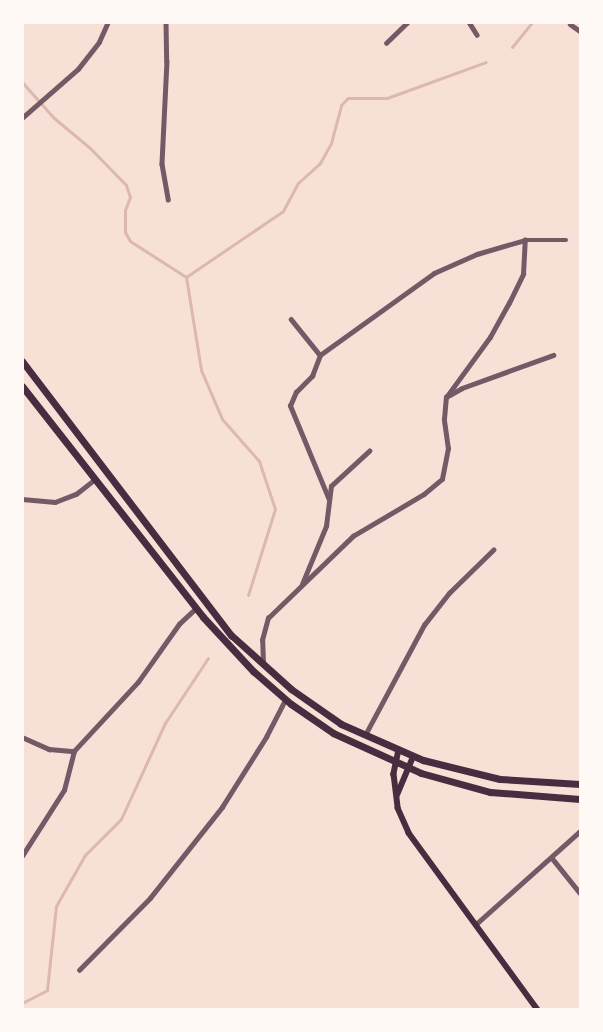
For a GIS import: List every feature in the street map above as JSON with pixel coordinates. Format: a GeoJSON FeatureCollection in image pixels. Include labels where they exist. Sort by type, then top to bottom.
{"type":"FeatureCollection","features":[{"type":"Feature","properties":{"kind":"main road"},"geometry":{"type":"LineString","coordinates":[[22,361],[231,635],[262,664],[322,712],[365,736],[413,757],[480,776],[549,784],[580,784]]}},
{"type":"Feature","properties":{"kind":"main road"},"geometry":{"type":"LineString","coordinates":[[22,386],[196,608],[228,645],[285,700],[333,733],[408,769],[490,792],[580,799]]}},
{"type":"Feature","properties":{"kind":"main road"},"geometry":{"type":"LineString","coordinates":[[399,750],[394,763],[398,808],[408,833],[538,1010]]}},
{"type":"Feature","properties":{"kind":"main road"},"geometry":{"type":"LineString","coordinates":[[397,795],[413,757]]}},
{"type":"Feature","properties":{"kind":"street"},"geometry":{"type":"LineString","coordinates":[[22,118],[78,69],[99,42],[108,22]]}},
{"type":"Feature","properties":{"kind":"street"},"geometry":{"type":"LineString","coordinates":[[166,22],[168,60],[162,164],[168,199]]}},
{"type":"Feature","properties":{"kind":"street"},"geometry":{"type":"LineString","coordinates":[[386,43],[408,22]]}},
{"type":"Feature","properties":{"kind":"street"},"geometry":{"type":"LineString","coordinates":[[469,22],[477,35]]}},
{"type":"Feature","properties":{"kind":"street"},"geometry":{"type":"LineString","coordinates":[[570,24],[580,31]]}},
{"type":"Feature","properties":{"kind":"street"},"geometry":{"type":"LineString","coordinates":[[329,500],[290,406],[296,392],[312,376],[320,355],[434,273],[477,254],[525,240],[566,240]]}},
{"type":"Feature","properties":{"kind":"street"},"geometry":{"type":"LineString","coordinates":[[262,664],[262,640],[268,618],[353,536],[410,504],[442,479],[448,449],[444,419],[446,397],[490,337],[509,303],[523,274],[525,240]]}},
{"type":"Feature","properties":{"kind":"street"},"geometry":{"type":"LineString","coordinates":[[290,319],[320,355]]}},
{"type":"Feature","properties":{"kind":"street"},"geometry":{"type":"LineString","coordinates":[[446,397],[462,388],[554,356]]}},
{"type":"Feature","properties":{"kind":"street"},"geometry":{"type":"LineString","coordinates":[[302,585],[326,526],[329,500],[337,478],[369,451]]}},
{"type":"Feature","properties":{"kind":"street"},"geometry":{"type":"LineString","coordinates":[[22,499],[55,502],[76,494],[95,480]]}},
{"type":"Feature","properties":{"kind":"street"},"geometry":{"type":"LineString","coordinates":[[365,736],[424,625],[449,593],[493,550]]}},
{"type":"Feature","properties":{"kind":"street"},"geometry":{"type":"LineString","coordinates":[[22,856],[64,790],[74,751],[138,682],[179,624],[196,608]]}},
{"type":"Feature","properties":{"kind":"street"},"geometry":{"type":"LineString","coordinates":[[79,970],[150,898],[222,807],[266,737],[285,700]]}},
{"type":"Feature","properties":{"kind":"street"},"geometry":{"type":"LineString","coordinates":[[22,737],[49,748],[74,751]]}},
{"type":"Feature","properties":{"kind":"street"},"geometry":{"type":"LineString","coordinates":[[475,925],[580,831]]}},
{"type":"Feature","properties":{"kind":"street"},"geometry":{"type":"LineString","coordinates":[[552,858],[580,892]]}},
{"type":"Feature","properties":{"kind":"waterway"},"geometry":{"type":"LineString","coordinates":[[512,47],[532,22]]}},
{"type":"Feature","properties":{"kind":"waterway"},"geometry":{"type":"LineString","coordinates":[[186,277],[283,211],[298,183],[320,163],[331,143],[341,105],[348,98],[387,98],[486,62]]}},
{"type":"Feature","properties":{"kind":"waterway"},"geometry":{"type":"LineString","coordinates":[[22,82],[54,118],[90,148],[126,185],[130,197],[125,210],[125,232],[130,241],[186,277],[201,370],[222,419],[259,461],[275,509],[248,595]]}},
{"type":"Feature","properties":{"kind":"waterway"},"geometry":{"type":"LineString","coordinates":[[22,1003],[47,990],[56,906],[85,855],[121,819],[165,723],[208,658]]}}]}
